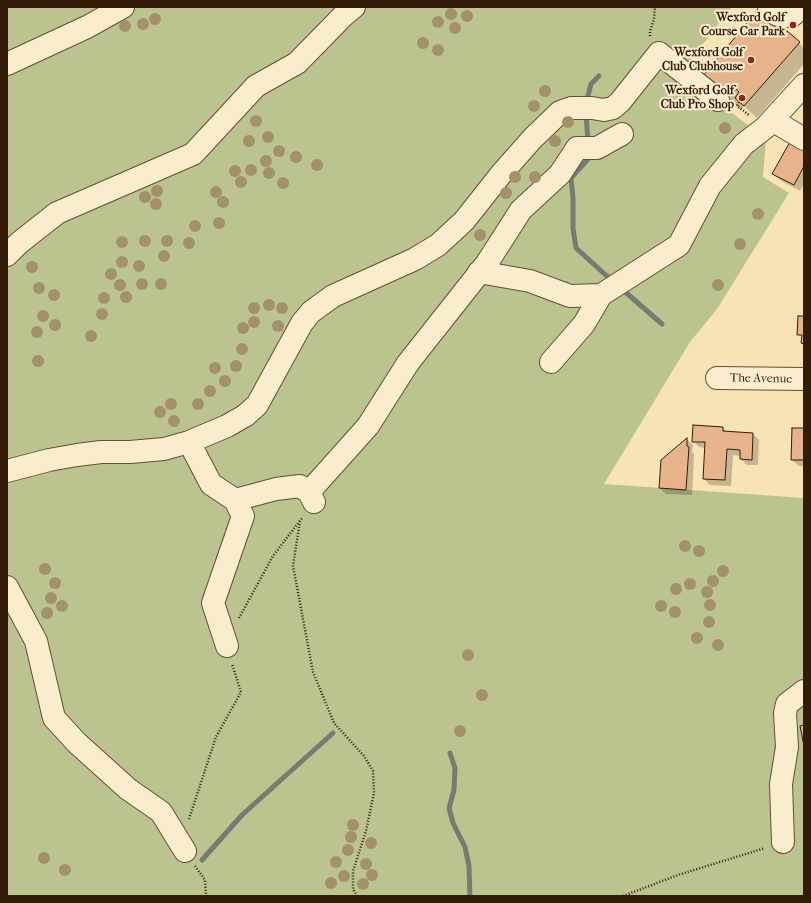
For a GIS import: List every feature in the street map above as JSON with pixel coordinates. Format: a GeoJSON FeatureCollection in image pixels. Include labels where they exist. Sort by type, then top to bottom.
{"type":"FeatureCollection","features":[{"type":"Feature","properties":{"kind":"street"},"geometry":{"type":"LineString","coordinates":[[7,64],[124,7]]}},
{"type":"Feature","properties":{"kind":"street"},"geometry":{"type":"LineString","coordinates":[[7,255],[19,242],[57,213],[193,154],[256,86],[297,63],[343,16],[354,7]]}},
{"type":"Feature","properties":{"kind":"street"},"geometry":{"type":"LineString","coordinates":[[769,7],[776,14],[787,16],[793,15],[802,7]]}},
{"type":"Feature","properties":{"kind":"street"},"geometry":{"type":"LineString","coordinates":[[7,471],[49,460],[77,455],[101,452],[130,452],[164,448],[189,442],[227,426],[246,415],[257,405],[302,323],[311,312],[332,296],[415,258],[438,245],[464,221],[502,173],[533,138],[560,112],[571,108],[604,110],[613,108],[620,102],[659,53],[718,100]]}},
{"type":"Feature","properties":{"kind":"street"},"geometry":{"type":"LineString","coordinates":[[551,362],[584,324],[601,295],[679,245],[710,186],[744,144],[766,127],[804,85]]}},
{"type":"Feature","properties":{"kind":"street"},"geometry":{"type":"LineString","coordinates":[[772,120],[804,139]]}},
{"type":"Feature","properties":{"kind":"street"},"geometry":{"type":"LineString","coordinates":[[234,500],[276,489],[300,486],[311,497],[368,426],[408,363],[487,263],[521,210],[587,148],[622,134]]}},
{"type":"Feature","properties":{"kind":"street"},"geometry":{"type":"LineString","coordinates":[[479,272],[530,281],[570,296],[601,295]]}},
{"type":"Feature","properties":{"kind":"street","name":"The Avenue"},"geometry":{"type":"LineString","coordinates":[[717,378],[804,379]]}},
{"type":"Feature","properties":{"kind":"street"},"geometry":{"type":"LineString","coordinates":[[189,442],[211,484],[234,500],[242,516],[213,603],[227,646]]}},
{"type":"Feature","properties":{"kind":"street"},"geometry":{"type":"LineString","coordinates":[[7,587],[36,641],[54,718],[77,743],[128,789],[161,812],[185,851]]}},
{"type":"Feature","properties":{"kind":"street"},"geometry":{"type":"LineString","coordinates":[[783,842],[781,784],[787,747],[785,713],[787,704],[804,691]]}},
{"type":"Feature","properties":{"kind":"path"},"geometry":{"type":"LineString","coordinates":[[655,7],[654,19],[650,31],[651,43],[659,53]]}},
{"type":"Feature","properties":{"kind":"path"},"geometry":{"type":"LineString","coordinates":[[188,820],[216,737],[241,692],[227,646],[239,618],[273,556],[300,520],[311,497]]}},
{"type":"Feature","properties":{"kind":"path"},"geometry":{"type":"LineString","coordinates":[[300,520],[293,566],[313,672],[334,723],[364,756],[373,771],[374,793],[366,830],[353,871],[353,889],[357,896]]}},
{"type":"Feature","properties":{"kind":"path"},"geometry":{"type":"LineString","coordinates":[[623,896],[678,875],[783,842]]}},
{"type":"Feature","properties":{"kind":"path"},"geometry":{"type":"LineString","coordinates":[[185,851],[206,880],[206,896]]}},
{"type":"Feature","properties":{"kind":"green space"},"geometry":{"type":"Polygon","coordinates":[[[7,7],[732,7],[680,73],[766,139],[763,177],[789,193],[717,309],[690,342],[604,484],[804,498],[804,896],[7,896],[7,7]]]}},
{"type":"Feature","properties":{"kind":"building","name":"Wexford Golf Club Clubhouse"},"geometry":{"type":"Polygon","coordinates":[[[757,11],[778,29],[781,26],[800,42],[744,106],[735,98],[739,92],[736,89],[728,98],[702,77],[757,11]]]}},
{"type":"Feature","properties":{"kind":"building"},"geometry":{"type":"Polygon","coordinates":[[[791,140],[804,147],[804,166],[794,185],[772,174],[791,140]]]}},
{"type":"Feature","properties":{"kind":"building"},"geometry":{"type":"Polygon","coordinates":[[[798,316],[804,316],[804,344],[801,343],[802,335],[797,335],[798,316]]]}},
{"type":"Feature","properties":{"kind":"building"},"geometry":{"type":"Polygon","coordinates":[[[693,425],[723,427],[723,431],[753,433],[752,460],[740,459],[740,450],[727,449],[725,480],[703,479],[705,442],[692,442],[693,425]]]}},
{"type":"Feature","properties":{"kind":"building"},"geometry":{"type":"Polygon","coordinates":[[[792,428],[804,428],[804,460],[791,460],[792,428]]]}},
{"type":"Feature","properties":{"kind":"building"},"geometry":{"type":"Polygon","coordinates":[[[687,438],[687,446],[689,447],[686,490],[659,488],[661,460],[687,438]]]}},
{"type":"Feature","properties":{"kind":"building"},"geometry":{"type":"Polygon","coordinates":[[[804,725],[804,746],[800,726],[804,725]]]}},
{"type":"Feature","properties":{"kind":"waterway"},"geometry":{"type":"LineString","coordinates":[[586,103],[591,84],[599,76]]}},
{"type":"Feature","properties":{"kind":"waterway"},"geometry":{"type":"LineString","coordinates":[[586,113],[588,143]]}},
{"type":"Feature","properties":{"kind":"waterway"},"geometry":{"type":"LineString","coordinates":[[589,153],[588,159],[571,178],[573,228],[576,248],[609,278]]}},
{"type":"Feature","properties":{"kind":"waterway"},"geometry":{"type":"LineString","coordinates":[[623,290],[662,324]]}},
{"type":"Feature","properties":{"kind":"waterway"},"geometry":{"type":"LineString","coordinates":[[202,860],[242,815],[333,733]]}},
{"type":"Feature","properties":{"kind":"waterway"},"geometry":{"type":"LineString","coordinates":[[450,753],[455,768],[454,790],[449,808],[453,823],[465,847],[469,866],[470,896]]}},
{"type":"Feature","properties":{"kind":"place","name":"Wexford Golf Course Car Park"},"geometry":{"type":"Point","coordinates":[793,25]}},
{"type":"Feature","properties":{"kind":"place","name":"Wexford Golf Club Clubhouse"},"geometry":{"type":"Point","coordinates":[751,60]}},
{"type":"Feature","properties":{"kind":"place","name":"Wexford Golf Club Pro Shop"},"geometry":{"type":"Point","coordinates":[742,98]}}]}
